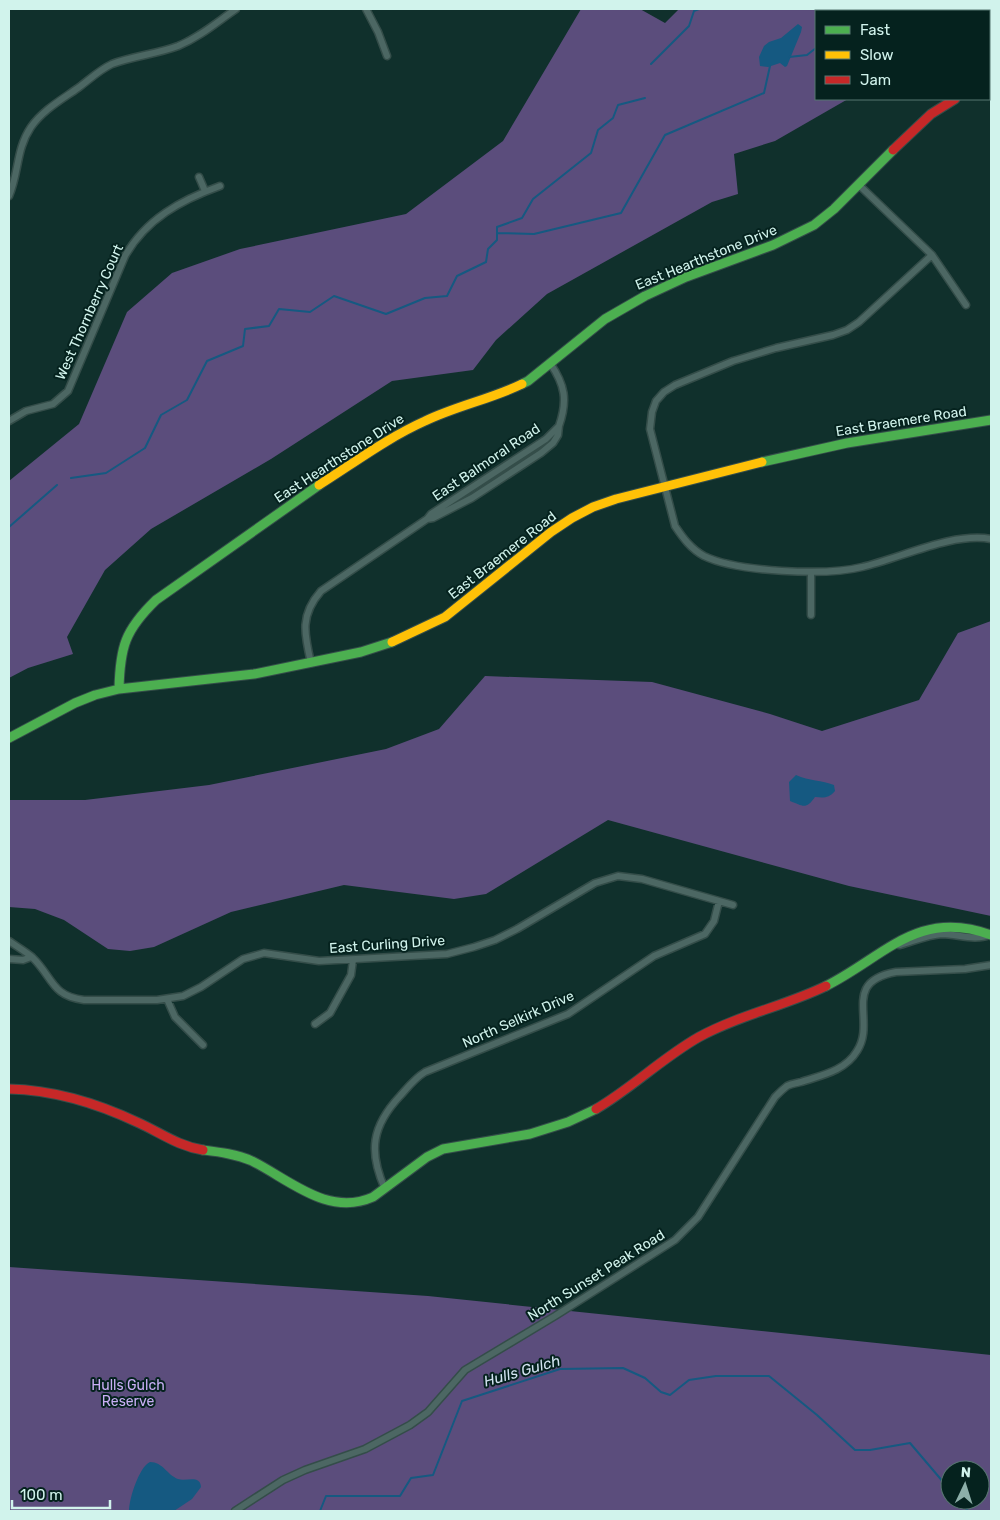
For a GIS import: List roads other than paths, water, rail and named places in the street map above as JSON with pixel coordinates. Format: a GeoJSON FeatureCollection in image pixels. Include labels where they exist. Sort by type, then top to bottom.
{"type":"FeatureCollection","features":[{"type":"Feature","properties":{"kind":"street"},"geometry":{"type":"LineString","coordinates":[[9,196],[18,154],[31,128],[42,114],[95,74],[111,65],[159,52],[186,42],[207,30],[236,9]]}},
{"type":"Feature","properties":{"kind":"street"},"geometry":{"type":"LineString","coordinates":[[366,9],[378,32],[387,56]]}},
{"type":"Feature","properties":{"kind":"street","name":"East Hearthstone Drive"},"geometry":{"type":"LineString","coordinates":[[119,689],[119,666],[122,650],[127,635],[139,615],[156,600],[297,500],[396,435],[426,420],[504,393],[528,381],[605,319],[645,296],[686,278],[773,246],[814,225],[834,209],[898,144],[931,114],[953,100]]}},
{"type":"Feature","properties":{"kind":"street"},"geometry":{"type":"LineString","coordinates":[[199,177],[205,191]]}},
{"type":"Feature","properties":{"kind":"street"},"geometry":{"type":"LineString","coordinates":[[859,185],[932,255],[966,305]]}},
{"type":"Feature","properties":{"kind":"street","name":"West Thornberry Court"},"geometry":{"type":"LineString","coordinates":[[12,420],[26,411],[53,404],[68,391],[125,256],[134,242],[159,216],[173,206],[220,186]]}},
{"type":"Feature","properties":{"kind":"street"},"geometry":{"type":"LineString","coordinates":[[932,255],[848,330],[733,361],[664,392],[656,401],[652,412],[650,429],[675,526],[683,538],[705,556],[738,566],[811,572],[861,568],[967,538],[991,539]]}},
{"type":"Feature","properties":{"kind":"street","name":"East Balmoral Road"},"geometry":{"type":"LineString","coordinates":[[310,663],[305,635],[305,620],[311,602],[321,591],[427,519],[433,518],[472,498],[541,453],[552,443],[558,435],[565,403],[559,376],[550,363]]}},
{"type":"Feature","properties":{"kind":"street","name":"East Braemere Road"},"geometry":{"type":"LineString","coordinates":[[9,738],[94,695],[119,689],[254,674],[361,652],[417,632],[445,617],[551,532],[593,507],[616,499],[802,452],[991,420]]}},
{"type":"Feature","properties":{"kind":"street"},"geometry":{"type":"LineString","coordinates":[[811,572],[811,615]]}},
{"type":"Feature","properties":{"kind":"street","name":"East Curling Drive"},"geometry":{"type":"LineString","coordinates":[[31,957],[58,990],[64,996],[72,999],[167,999],[183,996],[201,987],[235,963],[252,955],[274,953],[307,960],[354,960],[447,954],[474,947],[517,930],[595,883],[618,876],[642,879],[733,905]]}},
{"type":"Feature","properties":{"kind":"street","name":"North Selkirk Drive"},"geometry":{"type":"LineString","coordinates":[[385,1189],[376,1164],[376,1133],[383,1117],[412,1082],[425,1072],[568,1014],[654,956],[705,934],[714,921],[719,901]]}},
{"type":"Feature","properties":{"kind":"street"},"geometry":{"type":"LineString","coordinates":[[9,1089],[62,1097],[127,1117],[182,1145],[218,1151],[250,1160],[316,1197],[334,1204],[352,1204],[368,1200],[424,1159],[440,1150],[547,1130],[580,1117],[610,1102],[700,1037],[726,1025],[794,1002],[816,992],[878,951],[894,944],[899,939],[938,927],[968,928],[990,935]]}},
{"type":"Feature","properties":{"kind":"street"},"geometry":{"type":"LineString","coordinates":[[9,941],[31,957]]}},
{"type":"Feature","properties":{"kind":"street"},"geometry":{"type":"LineString","coordinates":[[9,959],[23,960],[31,957]]}},
{"type":"Feature","properties":{"kind":"street"},"geometry":{"type":"LineString","coordinates":[[315,1024],[330,1014],[351,975],[354,960]]}},
{"type":"Feature","properties":{"kind":"street","name":"North Sunset Peak Road"},"geometry":{"type":"LineString","coordinates":[[235,1511],[283,1480],[305,1470],[365,1449],[410,1425],[428,1412],[465,1370],[556,1316],[676,1240],[698,1217],[775,1097],[787,1086],[840,1069],[852,1060],[860,1047],[863,1031],[862,1003],[868,984],[885,974],[896,972],[964,969],[991,964]]}},
{"type":"Feature","properties":{"kind":"street"},"geometry":{"type":"LineString","coordinates":[[167,999],[175,1017],[202,1045]]}},
{"type":"Feature","properties":{"kind":"water"},"geometry":{"type":"Polygon","coordinates":[[[798,24],[802,27],[801,32],[787,66],[785,67],[780,63],[768,67],[760,66],[759,57],[764,46],[781,38],[798,24]]]}},
{"type":"Feature","properties":{"kind":"water"},"geometry":{"type":"Polygon","coordinates":[[[796,775],[834,785],[835,791],[826,797],[815,797],[809,804],[804,806],[790,801],[789,782],[796,775]]]}},
{"type":"Feature","properties":{"kind":"water"},"geometry":{"type":"Polygon","coordinates":[[[150,1462],[162,1466],[178,1479],[198,1481],[201,1487],[192,1499],[174,1511],[129,1511],[135,1484],[142,1470],[150,1462]]]}},
{"type":"Feature","properties":{"kind":"waterway"},"geometry":{"type":"LineString","coordinates":[[651,64],[689,26],[694,11],[699,9]]}},
{"type":"Feature","properties":{"kind":"waterway"},"geometry":{"type":"LineString","coordinates":[[789,57],[807,55],[815,49]]}},
{"type":"Feature","properties":{"kind":"waterway"},"geometry":{"type":"LineString","coordinates":[[497,233],[534,234],[621,213],[665,135],[764,93],[770,66]]}},
{"type":"Feature","properties":{"kind":"waterway"},"geometry":{"type":"LineString","coordinates":[[71,478],[106,473],[145,448],[161,415],[187,400],[207,361],[243,346],[245,329],[269,326],[279,309],[310,312],[334,296],[386,314],[425,298],[447,296],[457,276],[486,262],[488,249],[497,240],[497,227],[522,218],[533,199],[591,153],[598,130],[613,118],[618,105],[645,98]]}},
{"type":"Feature","properties":{"kind":"waterway"},"geometry":{"type":"LineString","coordinates":[[9,527],[57,485]]}},
{"type":"Feature","properties":{"kind":"waterway","name":"Hulls Gulch"},"geometry":{"type":"LineString","coordinates":[[320,1511],[326,1496],[400,1496],[411,1478],[433,1475],[462,1401],[560,1369],[623,1368],[645,1378],[661,1392],[670,1395],[689,1380],[716,1376],[769,1376],[817,1415],[855,1450],[870,1450],[910,1443],[940,1478]]}},
{"type":"Feature","properties":{"kind":"park label","name":"Hulls Gulch Reserve"},"geometry":{"type":"Point","coordinates":[128,1394]}}]}
